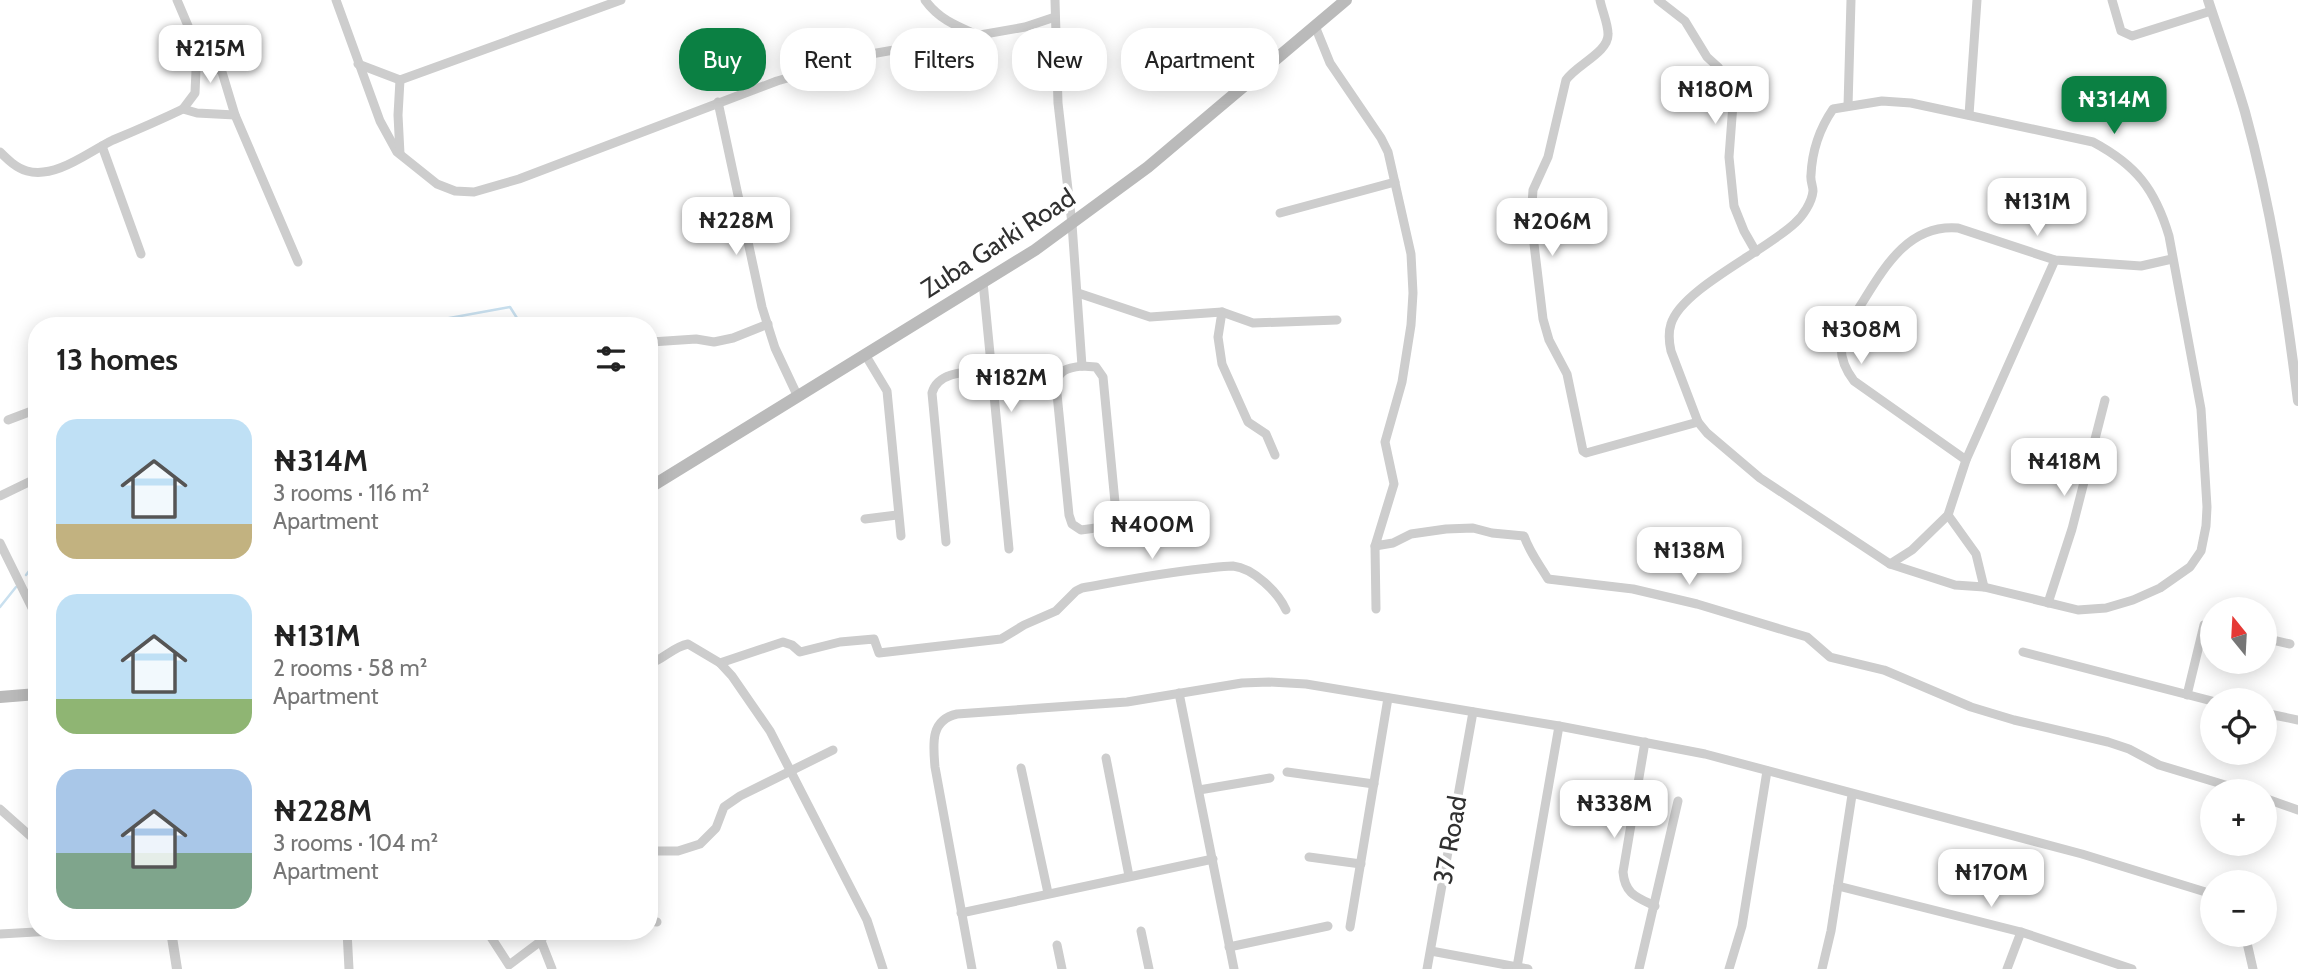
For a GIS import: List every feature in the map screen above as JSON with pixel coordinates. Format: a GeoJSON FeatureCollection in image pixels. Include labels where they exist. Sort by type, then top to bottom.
{"type":"FeatureCollection","features":[{"type":"Feature","properties":{"kind":"main road","name":"Zuba Garki Road"},"geometry":{"type":"LineString","coordinates":[[658,483],[866,356],[1072,224],[1148,167],[1346,0]]}},
{"type":"Feature","properties":{"kind":"main road"},"geometry":{"type":"LineString","coordinates":[[0,697],[28,695]]}},
{"type":"Feature","properties":{"kind":"street"},"geometry":{"type":"LineString","coordinates":[[177,0],[197,47],[222,72],[235,115],[298,262]]}},
{"type":"Feature","properties":{"kind":"street"},"geometry":{"type":"LineString","coordinates":[[336,0],[380,121],[400,154],[437,184],[455,191],[474,192],[519,179],[777,81],[890,51]]}},
{"type":"Feature","properties":{"kind":"street"},"geometry":{"type":"LineString","coordinates":[[358,64],[400,80],[621,0]]}},
{"type":"Feature","properties":{"kind":"street"},"geometry":{"type":"LineString","coordinates":[[925,0],[945,21],[960,28]]}},
{"type":"Feature","properties":{"kind":"street"},"geometry":{"type":"LineString","coordinates":[[1055,0],[1058,103],[1072,224],[1082,366]]}},
{"type":"Feature","properties":{"kind":"street"},"geometry":{"type":"LineString","coordinates":[[1600,0],[1609,36],[1597,54],[1572,71],[1566,80],[1548,157],[1533,190],[1531,219],[1543,319],[1549,340],[1567,374],[1583,451],[1586,453],[1698,422]]}},
{"type":"Feature","properties":{"kind":"street"},"geometry":{"type":"LineString","coordinates":[[1658,0],[1685,21],[1707,58],[1729,82],[1733,104],[1729,157],[1734,206],[1756,251]]}},
{"type":"Feature","properties":{"kind":"street"},"geometry":{"type":"LineString","coordinates":[[1848,106],[1851,0]]}},
{"type":"Feature","properties":{"kind":"street"},"geometry":{"type":"LineString","coordinates":[[1969,115],[1977,0]]}},
{"type":"Feature","properties":{"kind":"street"},"geometry":{"type":"LineString","coordinates":[[2112,0],[2121,31],[2133,36],[2209,6],[2245,111],[2287,311],[2298,401]]}},
{"type":"Feature","properties":{"kind":"street"},"geometry":{"type":"LineString","coordinates":[[998,31],[1025,27],[1055,17]]}},
{"type":"Feature","properties":{"kind":"street"},"geometry":{"type":"LineString","coordinates":[[1315,26],[1330,63],[1388,152],[1411,254],[1412,304],[1402,382],[1385,442],[1394,484],[1375,546],[1376,609]]}},
{"type":"Feature","properties":{"kind":"street"},"geometry":{"type":"LineString","coordinates":[[0,152],[27,171],[43,172],[66,165],[183,109],[195,93],[197,47]]}},
{"type":"Feature","properties":{"kind":"street"},"geometry":{"type":"LineString","coordinates":[[400,80],[400,154]]}},
{"type":"Feature","properties":{"kind":"street"},"geometry":{"type":"LineString","coordinates":[[1882,101],[1911,103],[2093,142],[2118,155],[2152,195],[2163,216],[2169,236],[2201,409],[2206,526],[2200,551],[2190,567],[2160,588],[2106,608],[2078,610],[1984,587],[1955,585],[1889,564],[1760,478],[1698,422],[1671,351],[1668,339],[1671,322],[1700,290],[1782,233],[1805,212],[1813,191],[1810,176],[1823,123],[1833,110],[1882,101]]}},
{"type":"Feature","properties":{"kind":"street"},"geometry":{"type":"LineString","coordinates":[[718,102],[768,324],[787,378],[798,397]]}},
{"type":"Feature","properties":{"kind":"street"},"geometry":{"type":"LineString","coordinates":[[183,109],[197,113],[235,115]]}},
{"type":"Feature","properties":{"kind":"street"},"geometry":{"type":"LineString","coordinates":[[102,146],[141,254]]}},
{"type":"Feature","properties":{"kind":"street"},"geometry":{"type":"LineString","coordinates":[[1280,213],[1395,181]]}},
{"type":"Feature","properties":{"kind":"street"},"geometry":{"type":"LineString","coordinates":[[1966,460],[1854,381],[1841,355],[1843,334],[1881,272],[1899,250],[1928,231],[1942,227],[1958,228],[2055,260],[2141,266],[2172,259]]}},
{"type":"Feature","properties":{"kind":"street"},"geometry":{"type":"LineString","coordinates":[[1889,564],[1912,550],[1948,515],[1966,460],[2055,260]]}},
{"type":"Feature","properties":{"kind":"street"},"geometry":{"type":"LineString","coordinates":[[983,282],[1009,549]]}},
{"type":"Feature","properties":{"kind":"street"},"geometry":{"type":"LineString","coordinates":[[1078,293],[1150,317],[1222,312],[1253,323],[1337,320]]}},
{"type":"Feature","properties":{"kind":"street"},"geometry":{"type":"LineString","coordinates":[[1222,312],[1218,337],[1222,364],[1248,422],[1266,434],[1275,455]]}},
{"type":"Feature","properties":{"kind":"street"},"geometry":{"type":"LineString","coordinates":[[658,342],[696,339],[714,342],[733,338],[768,324]]}},
{"type":"Feature","properties":{"kind":"street"},"geometry":{"type":"LineString","coordinates":[[866,356],[887,391],[901,536]]}},
{"type":"Feature","properties":{"kind":"street"},"geometry":{"type":"LineString","coordinates":[[1082,366],[1096,367],[1103,377],[1116,513],[1110,526],[1081,530],[1072,524],[1069,515],[1056,384],[1062,371],[1082,366]]}},
{"type":"Feature","properties":{"kind":"street"},"geometry":{"type":"LineString","coordinates":[[946,542],[932,393],[934,385],[956,374],[991,370]]}},
{"type":"Feature","properties":{"kind":"street"},"geometry":{"type":"LineString","coordinates":[[2049,603],[2105,400]]}},
{"type":"Feature","properties":{"kind":"street"},"geometry":{"type":"LineString","coordinates":[[8,420],[28,412]]}},
{"type":"Feature","properties":{"kind":"street"},"geometry":{"type":"LineString","coordinates":[[0,496],[28,482]]}},
{"type":"Feature","properties":{"kind":"street"},"geometry":{"type":"LineString","coordinates":[[865,519],[897,515]]}},
{"type":"Feature","properties":{"kind":"street"},"geometry":{"type":"LineString","coordinates":[[1948,515],[1976,554],[1984,587]]}},
{"type":"Feature","properties":{"kind":"street"},"geometry":{"type":"LineString","coordinates":[[1375,546],[1393,543],[1411,534],[1446,529],[1473,528],[1524,536],[1532,558],[1548,579],[1633,589],[1697,604],[1807,637],[1830,657],[1884,670],[1971,707],[2108,742],[2201,779]]}},
{"type":"Feature","properties":{"kind":"street"},"geometry":{"type":"LineString","coordinates":[[0,543],[28,600]]}},
{"type":"Feature","properties":{"kind":"street"},"geometry":{"type":"LineString","coordinates":[[720,663],[783,642],[800,652],[840,642],[874,639],[879,653],[1001,639],[1056,611],[1082,588],[1182,571],[1234,566],[1248,572],[1265,585],[1281,600],[1286,610]]}},
{"type":"Feature","properties":{"kind":"street"},"geometry":{"type":"LineString","coordinates":[[2187,695],[2200,641]]}},
{"type":"Feature","properties":{"kind":"street"},"geometry":{"type":"LineString","coordinates":[[2277,641],[2290,644]]}},
{"type":"Feature","properties":{"kind":"street"},"geometry":{"type":"LineString","coordinates":[[658,661],[688,643],[720,663],[732,676],[770,731],[867,920],[883,969]]}},
{"type":"Feature","properties":{"kind":"street"},"geometry":{"type":"LineString","coordinates":[[2023,652],[2200,698]]}},
{"type":"Feature","properties":{"kind":"street"},"geometry":{"type":"LineString","coordinates":[[972,969],[935,767],[935,731],[941,721],[947,716],[957,714],[1127,702],[1241,683],[1269,681],[1306,684],[1559,726],[1705,754],[2082,854],[2200,890]]}},
{"type":"Feature","properties":{"kind":"street"},"geometry":{"type":"LineString","coordinates":[[1180,693],[1234,969]]}},
{"type":"Feature","properties":{"kind":"street"},"geometry":{"type":"LineString","coordinates":[[1350,927],[1388,698]]}},
{"type":"Feature","properties":{"kind":"street","name":"37 Road"},"geometry":{"type":"LineString","coordinates":[[1427,969],[1473,712]]}},
{"type":"Feature","properties":{"kind":"street"},"geometry":{"type":"LineString","coordinates":[[2277,716],[2298,720]]}},
{"type":"Feature","properties":{"kind":"street"},"geometry":{"type":"LineString","coordinates":[[1517,967],[1559,726]]}},
{"type":"Feature","properties":{"kind":"street"},"geometry":{"type":"LineString","coordinates":[[1645,742],[1623,872],[1626,888],[1631,895],[1655,906]]}},
{"type":"Feature","properties":{"kind":"street"},"geometry":{"type":"LineString","coordinates":[[658,851],[678,851],[700,844],[716,828],[724,807],[740,796],[833,750]]}},
{"type":"Feature","properties":{"kind":"street"},"geometry":{"type":"LineString","coordinates":[[1106,758],[1129,876]]}},
{"type":"Feature","properties":{"kind":"street"},"geometry":{"type":"LineString","coordinates":[[1021,768],[1048,893]]}},
{"type":"Feature","properties":{"kind":"street"},"geometry":{"type":"LineString","coordinates":[[1729,969],[1742,926],[1767,771]]}},
{"type":"Feature","properties":{"kind":"street"},"geometry":{"type":"LineString","coordinates":[[1287,772],[1374,785]]}},
{"type":"Feature","properties":{"kind":"street"},"geometry":{"type":"LineString","coordinates":[[1199,790],[1270,778]]}},
{"type":"Feature","properties":{"kind":"street"},"geometry":{"type":"LineString","coordinates":[[1822,969],[1831,931],[1852,794]]}},
{"type":"Feature","properties":{"kind":"street"},"geometry":{"type":"LineString","coordinates":[[1639,969],[1678,801]]}},
{"type":"Feature","properties":{"kind":"street"},"geometry":{"type":"LineString","coordinates":[[2277,803],[2298,810]]}},
{"type":"Feature","properties":{"kind":"street"},"geometry":{"type":"LineString","coordinates":[[0,809],[28,834]]}},
{"type":"Feature","properties":{"kind":"street"},"geometry":{"type":"LineString","coordinates":[[1309,857],[1361,864]]}},
{"type":"Feature","properties":{"kind":"street"},"geometry":{"type":"LineString","coordinates":[[961,913],[1213,859]]}},
{"type":"Feature","properties":{"kind":"street"},"geometry":{"type":"LineString","coordinates":[[1838,886],[2021,932],[2109,965],[2132,969]]}},
{"type":"Feature","properties":{"kind":"street"},"geometry":{"type":"LineString","coordinates":[[1230,947],[1328,926]]}},
{"type":"Feature","properties":{"kind":"street"},"geometry":{"type":"LineString","coordinates":[[1140,931],[1149,969]]}},
{"type":"Feature","properties":{"kind":"street"},"geometry":{"type":"LineString","coordinates":[[0,934],[28,932]]}},
{"type":"Feature","properties":{"kind":"street"},"geometry":{"type":"LineString","coordinates":[[2007,969],[2021,932]]}},
{"type":"Feature","properties":{"kind":"street"},"geometry":{"type":"LineString","coordinates":[[172,940],[177,969]]}},
{"type":"Feature","properties":{"kind":"street"},"geometry":{"type":"LineString","coordinates":[[348,940],[349,969]]}},
{"type":"Feature","properties":{"kind":"street"},"geometry":{"type":"LineString","coordinates":[[492,940],[508,967],[541,941],[552,969]]}},
{"type":"Feature","properties":{"kind":"street"},"geometry":{"type":"LineString","coordinates":[[1057,945],[1062,969]]}},
{"type":"Feature","properties":{"kind":"street"},"geometry":{"type":"LineString","coordinates":[[2248,947],[2253,969]]}},
{"type":"Feature","properties":{"kind":"street"},"geometry":{"type":"LineString","coordinates":[[1431,951],[1528,969]]}},
{"type":"Feature","properties":{"kind":"waterway"},"geometry":{"type":"LineString","coordinates":[[455,317],[510,307],[516,317]]}},
{"type":"Feature","properties":{"kind":"waterway"},"geometry":{"type":"LineString","coordinates":[[0,607],[16,587]]}}]}
